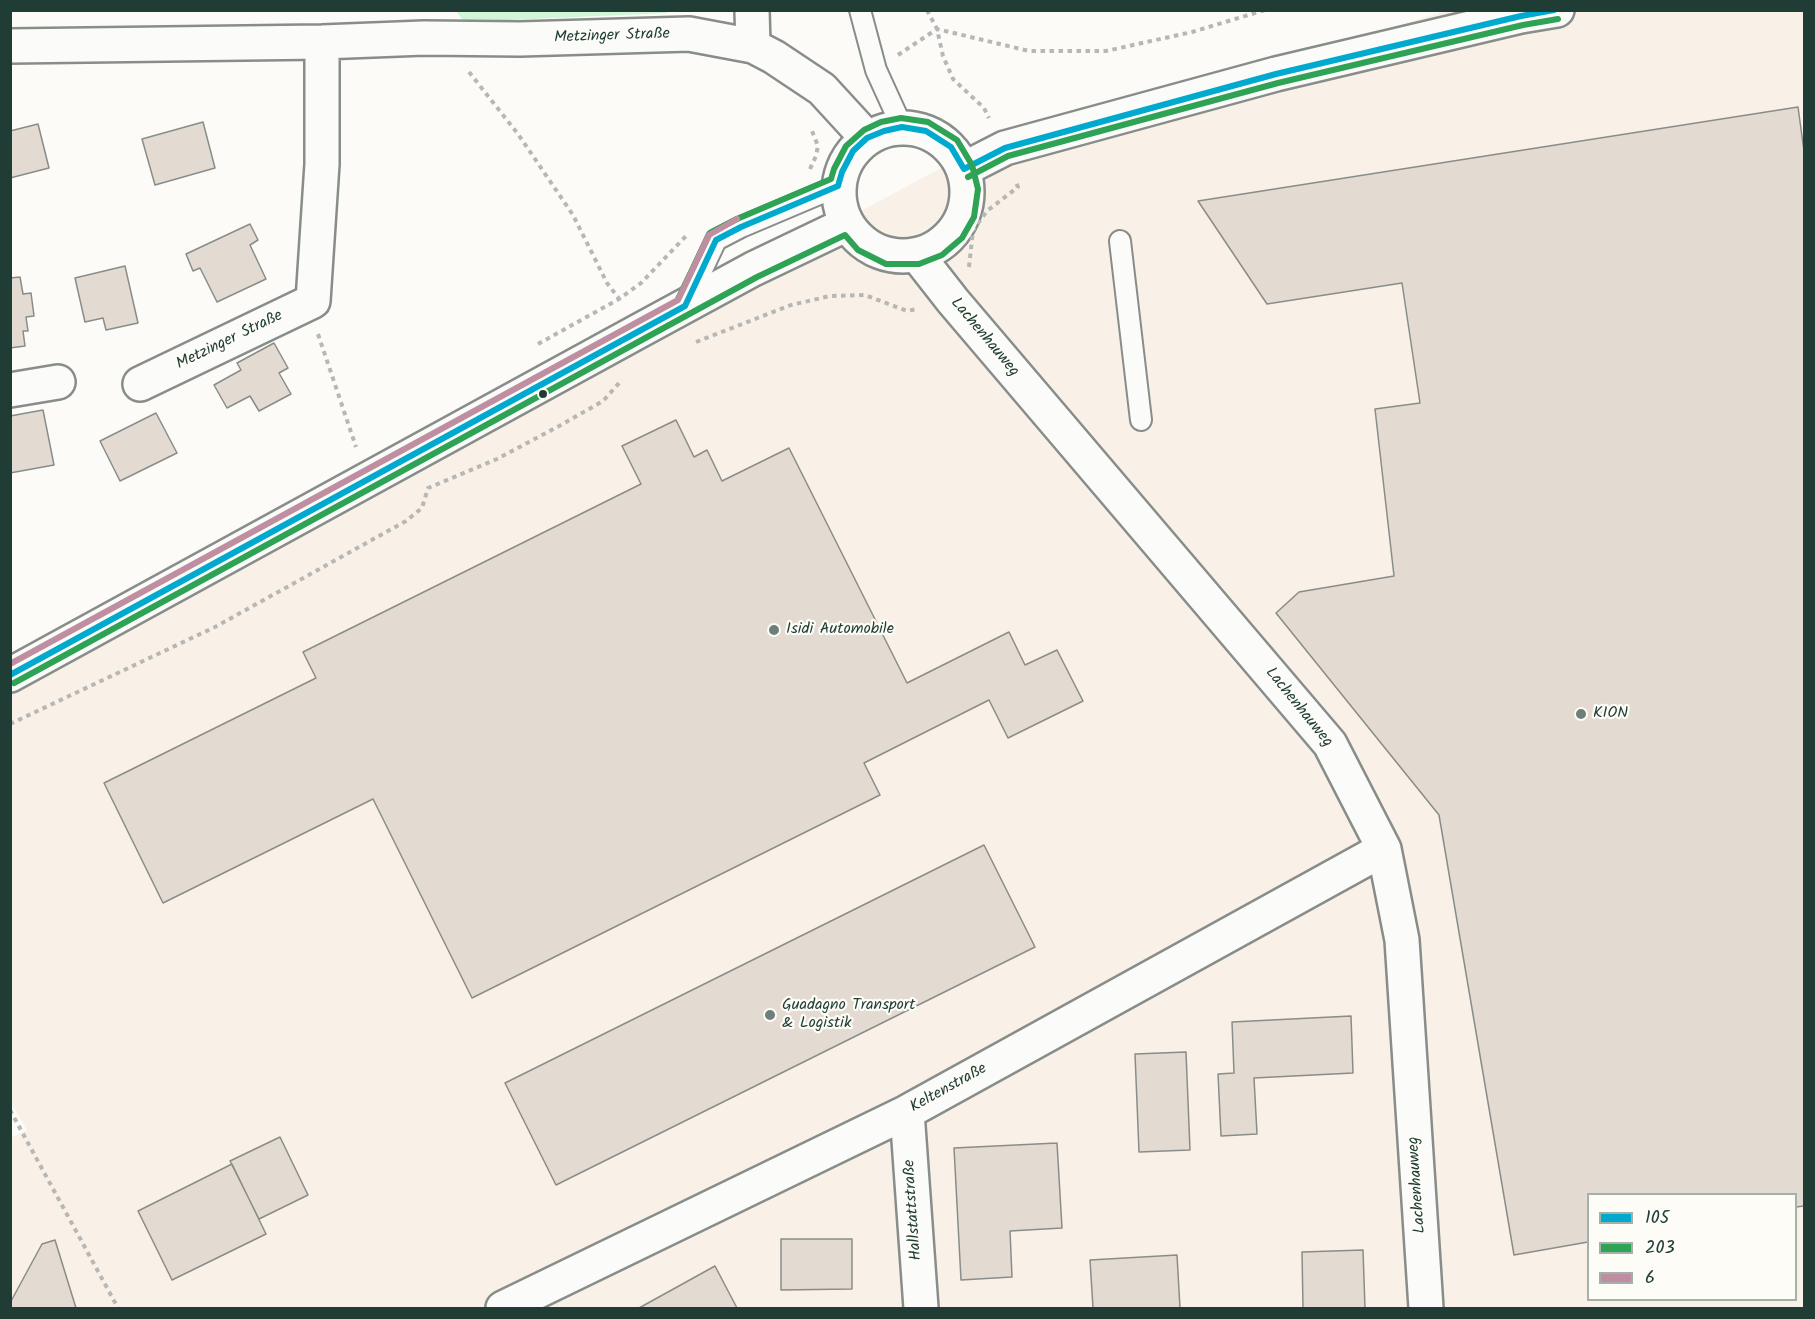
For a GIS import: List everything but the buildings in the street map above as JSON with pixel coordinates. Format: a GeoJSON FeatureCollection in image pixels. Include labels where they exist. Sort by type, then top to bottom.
{"type":"FeatureCollection","features":[{"type":"Feature","properties":{"kind":"street"},"geometry":{"type":"LineString","coordinates":[[752,10],[753,46]]}},
{"type":"Feature","properties":{"kind":"street"},"geometry":{"type":"LineString","coordinates":[[964,169],[1005,148],[1276,74],[1521,16],[1557,10]]}},
{"type":"Feature","properties":{"kind":"street","name":"Metzinger Straße"},"geometry":{"type":"LineString","coordinates":[[10,46],[322,42],[430,29],[520,39],[694,22],[753,46],[782,62],[822,89],[867,138]]}},
{"type":"Feature","properties":{"kind":"street"},"geometry":{"type":"LineString","coordinates":[[314,301],[322,164],[322,42]]}},
{"type":"Feature","properties":{"kind":"street"},"geometry":{"type":"LineString","coordinates":[[902,127],[926,131],[951,147],[964,169],[969,189],[965,214],[955,232],[938,247],[917,255],[888,255],[862,242],[847,224],[838,202],[838,186],[842,172],[853,151],[867,138],[884,131],[902,127]]}},
{"type":"Feature","properties":{"kind":"street"},"geometry":{"type":"LineString","coordinates":[[10,675],[753,269],[847,224]]}},
{"type":"Feature","properties":{"kind":"street","name":"Lachenhauweg"},"geometry":{"type":"LineString","coordinates":[[917,255],[953,301],[1330,744],[1384,849],[1402,940],[1426,1308]]}},
{"type":"Feature","properties":{"kind":"street","name":"Metzinger Straße"},"geometry":{"type":"LineString","coordinates":[[140,384],[314,301]]}},
{"type":"Feature","properties":{"kind":"street"},"geometry":{"type":"LineString","coordinates":[[10,390],[58,382]]}},
{"type":"Feature","properties":{"kind":"street","name":"Keltenstraße"},"geometry":{"type":"LineString","coordinates":[[503,1308],[907,1112],[1384,849]]}},
{"type":"Feature","properties":{"kind":"street","name":"Hallstattstraße"},"geometry":{"type":"LineString","coordinates":[[907,1112],[921,1308]]}},
{"type":"Feature","properties":{"kind":"lane"},"geometry":{"type":"LineString","coordinates":[[860,10],[876,70],[902,127]]}},
{"type":"Feature","properties":{"kind":"lane"},"geometry":{"type":"LineString","coordinates":[[685,306],[716,240],[838,186]]}},
{"type":"Feature","properties":{"kind":"lane"},"geometry":{"type":"LineString","coordinates":[[1120,241],[1141,420]]}},
{"type":"Feature","properties":{"kind":"path"},"geometry":{"type":"LineString","coordinates":[[927,10],[937,29]]}},
{"type":"Feature","properties":{"kind":"path"},"geometry":{"type":"LineString","coordinates":[[876,70],[937,29],[1029,51],[1106,51],[1192,32],[1265,10]]}},
{"type":"Feature","properties":{"kind":"path"},"geometry":{"type":"LineString","coordinates":[[430,29],[518,134],[573,215],[607,283],[619,298],[637,332]]}},
{"type":"Feature","properties":{"kind":"path"},"geometry":{"type":"LineString","coordinates":[[808,172],[818,146],[810,126],[838,106]]}},
{"type":"Feature","properties":{"kind":"path"},"geometry":{"type":"LineString","coordinates":[[538,344],[641,283],[687,235]]}},
{"type":"Feature","properties":{"kind":"path"},"geometry":{"type":"LineString","coordinates":[[693,343],[791,305],[830,296],[865,295],[907,311],[953,301]]}},
{"type":"Feature","properties":{"kind":"path"},"geometry":{"type":"LineString","coordinates":[[314,301],[318,334],[356,447],[366,441]]}},
{"type":"Feature","properties":{"kind":"path"},"geometry":{"type":"LineString","coordinates":[[10,723],[215,627],[406,521],[422,508],[428,488],[497,459],[561,425],[603,400],[622,380]]}},
{"type":"Feature","properties":{"kind":"path"},"geometry":{"type":"LineString","coordinates":[[10,1110],[118,1308]]}},
{"type":"Feature","properties":{"kind":"shaded area"},"geometry":{"type":"Polygon","coordinates":[[[1445,11],[1804,11],[1804,1308],[11,1308],[10,1138],[27,1130],[10,1101],[11,683],[358,482],[950,163],[1445,11]]]}},
{"type":"Feature","properties":{"kind":"green space"},"geometry":{"type":"Polygon","coordinates":[[[456,11],[668,11],[667,13],[464,22],[456,11]]]}},
{"type":"Feature","properties":{"kind":"transit line","name":"105"},"geometry":{"type":"LineString","coordinates":[[685,306],[716,240],[838,186],[842,172],[853,151],[867,138],[884,131],[902,127],[926,131],[951,147],[964,169],[1005,148],[1276,74],[1554,10]]}},
{"type":"Feature","properties":{"kind":"transit line","name":"203"},"geometry":{"type":"LineString","coordinates":[[968,177],[1008,156],[1278,83],[1523,25],[1558,19]]}},
{"type":"Feature","properties":{"kind":"transit line","name":"203"},"geometry":{"type":"LineString","coordinates":[[14,683],[757,277],[845,235],[858,250],[886,264],[919,264],[942,255],[962,238],[974,217],[978,189],[972,165],[957,140],[928,122],[901,118],[881,122],[864,130],[846,146],[831,179],[710,233],[678,299]]}},
{"type":"Feature","properties":{"kind":"transit line","name":"6"},"geometry":{"type":"LineString","coordinates":[[10,664],[678,300],[709,235],[737,219]]}},
{"type":"Feature","properties":{"kind":"transit line","name":"105"},"geometry":{"type":"LineString","coordinates":[[10,675],[685,306]]}},
{"type":"Feature","properties":{"kind":"place","name":"Isidi Automobile"},"geometry":{"type":"Point","coordinates":[774,630]}},
{"type":"Feature","properties":{"kind":"place","name":"KION"},"geometry":{"type":"Point","coordinates":[1581,714]}},
{"type":"Feature","properties":{"kind":"place","name":"Guadagno Transport & Logistik"},"geometry":{"type":"Point","coordinates":[770,1015]}}]}
